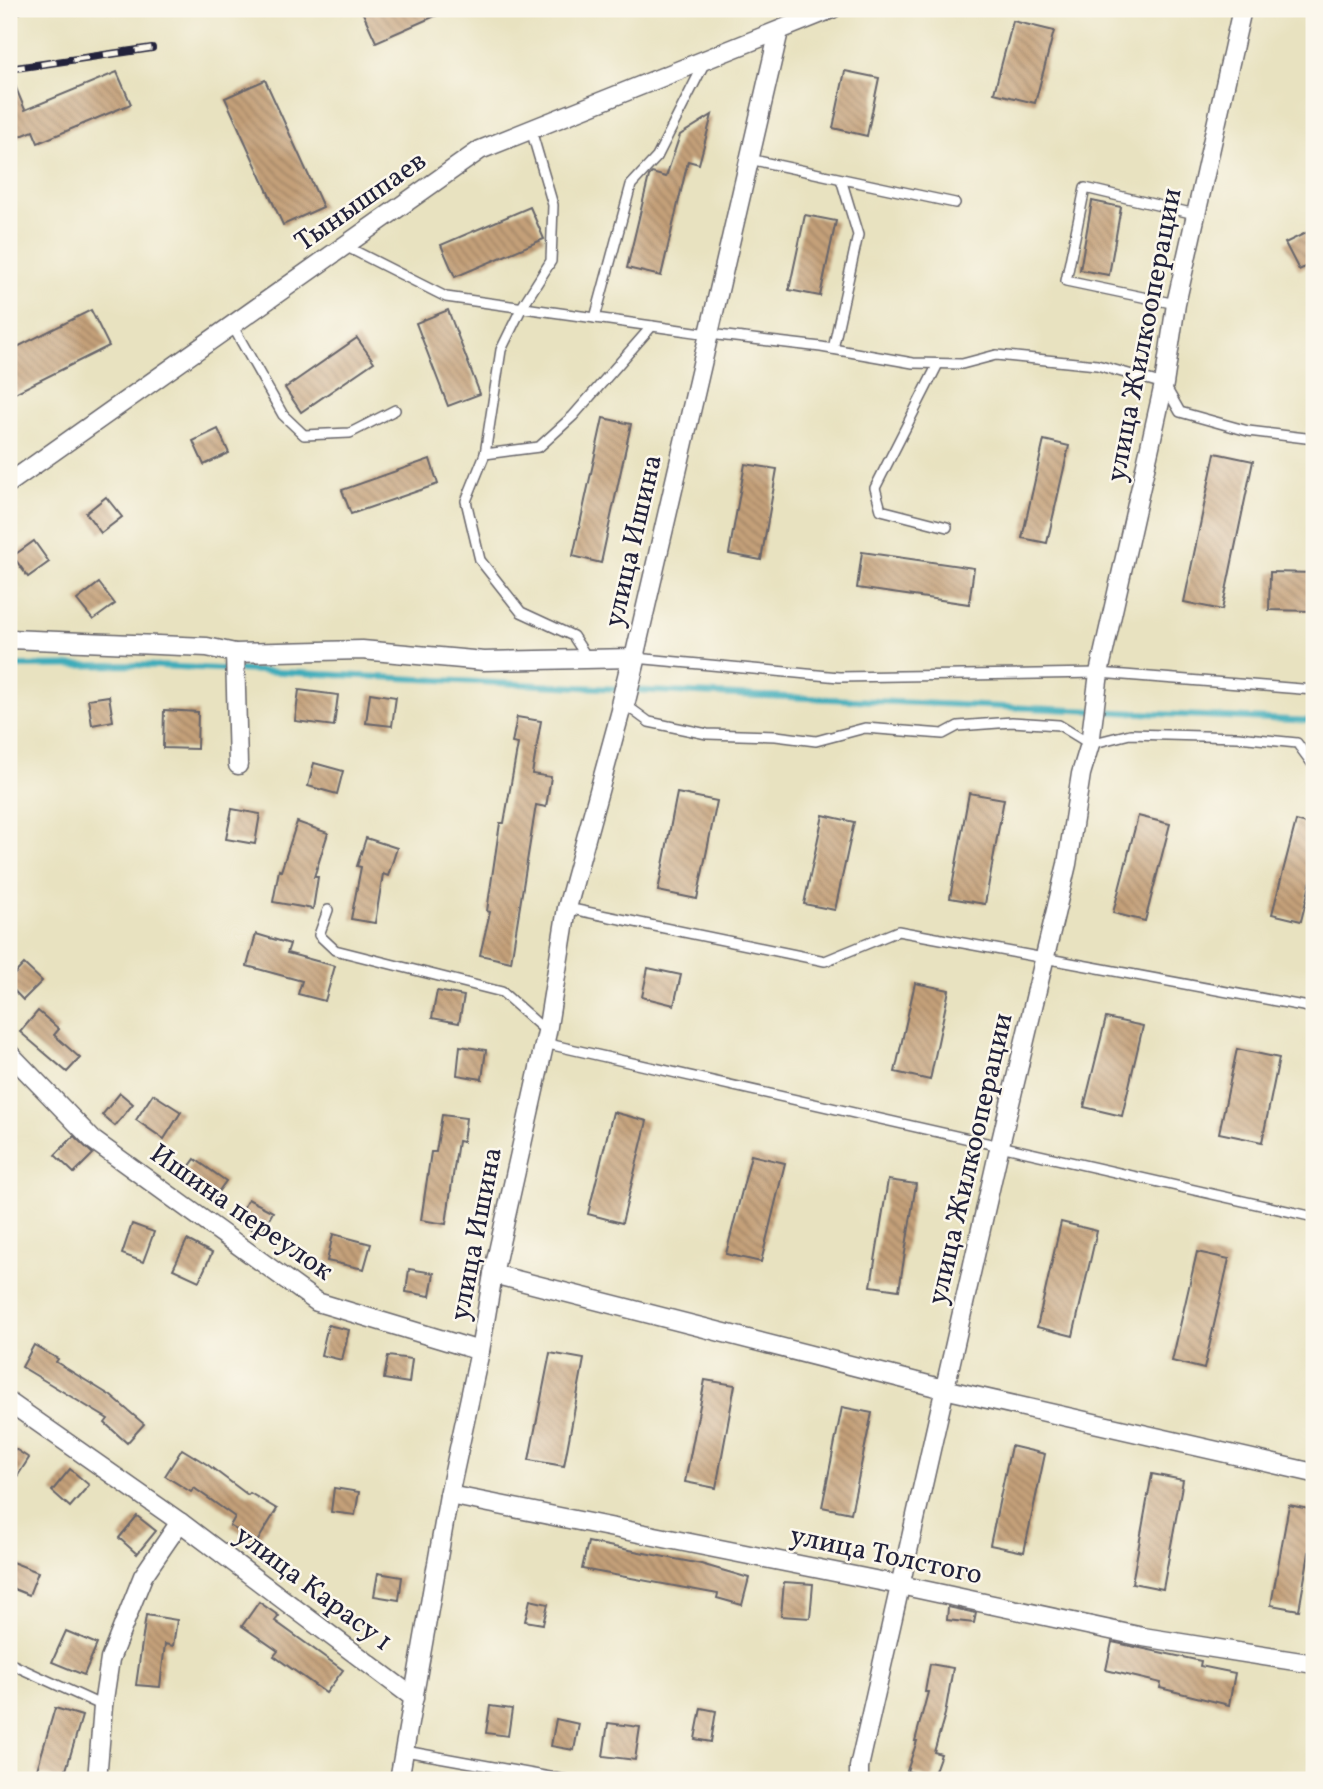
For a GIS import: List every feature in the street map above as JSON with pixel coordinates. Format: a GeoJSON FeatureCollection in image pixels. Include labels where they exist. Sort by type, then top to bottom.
{"type":"FeatureCollection","features":[{"type":"Feature","properties":{"kind":"street","name":"Тынышпаев"},"geometry":{"type":"LineString","coordinates":[[9,482],[480,150],[832,9]]}},
{"type":"Feature","properties":{"kind":"street","name":"улица Жилкооперации"},"geometry":{"type":"LineString","coordinates":[[859,1780],[859,1767],[944,1389],[1067,864],[1081,774],[1090,744],[1099,673],[1164,384],[1195,214],[1242,9]]}},
{"type":"Feature","properties":{"kind":"street","name":"улица Ишина"},"geometry":{"type":"LineString","coordinates":[[9,639],[207,647],[235,653],[362,650],[484,662],[634,658],[779,31]]}},
{"type":"Feature","properties":{"kind":"street"},"geometry":{"type":"LineString","coordinates":[[235,653],[238,765]]}},
{"type":"Feature","properties":{"kind":"street"},"geometry":{"type":"LineString","coordinates":[[623,703],[634,658]]}},
{"type":"Feature","properties":{"kind":"street","name":"улица Ишина"},"geometry":{"type":"LineString","coordinates":[[400,1780],[449,1495],[480,1351],[493,1274],[545,1038],[568,908],[623,703]]}},
{"type":"Feature","properties":{"kind":"street","name":"Ишина переулок"},"geometry":{"type":"LineString","coordinates":[[9,1053],[93,1140],[317,1302],[480,1351]]}},
{"type":"Feature","properties":{"kind":"street"},"geometry":{"type":"LineString","coordinates":[[493,1274],[944,1389],[1314,1473]]}},
{"type":"Feature","properties":{"kind":"street","name":"улица Карасу 1"},"geometry":{"type":"LineString","coordinates":[[9,1402],[180,1522],[414,1698]]}},
{"type":"Feature","properties":{"kind":"street","name":"улица Толстого"},"geometry":{"type":"LineString","coordinates":[[449,1495],[900,1585],[1143,1637],[1314,1664]]}},
{"type":"Feature","properties":{"kind":"street"},"geometry":{"type":"LineString","coordinates":[[97,1780],[110,1659],[143,1576],[180,1522]]}},
{"type":"Feature","properties":{"kind":"lane"},"geometry":{"type":"LineString","coordinates":[[595,318],[632,185],[657,157],[706,60]]}},
{"type":"Feature","properties":{"kind":"lane"},"geometry":{"type":"LineString","coordinates":[[531,130],[553,205],[551,261],[522,307],[501,350],[485,454],[466,501],[480,560],[521,612],[573,636],[588,659]]}},
{"type":"Feature","properties":{"kind":"lane"},"geometry":{"type":"LineString","coordinates":[[749,159],[955,203]]}},
{"type":"Feature","properties":{"kind":"lane"},"geometry":{"type":"LineString","coordinates":[[833,349],[858,235],[841,178]]}},
{"type":"Feature","properties":{"kind":"lane"},"geometry":{"type":"LineString","coordinates":[[1177,304],[1066,281],[1085,188],[1195,214]]}},
{"type":"Feature","properties":{"kind":"lane"},"geometry":{"type":"LineString","coordinates":[[344,246],[446,297],[833,349],[913,363],[962,364],[996,355],[1097,365],[1164,384],[1180,411],[1248,431],[1314,439]]}},
{"type":"Feature","properties":{"kind":"lane"},"geometry":{"type":"LineString","coordinates":[[232,324],[283,415],[304,435],[349,433],[395,410]]}},
{"type":"Feature","properties":{"kind":"lane"},"geometry":{"type":"LineString","coordinates":[[485,454],[539,447],[573,416],[652,326]]}},
{"type":"Feature","properties":{"kind":"lane"},"geometry":{"type":"LineString","coordinates":[[938,364],[875,488],[881,510],[947,527]]}},
{"type":"Feature","properties":{"kind":"lane"},"geometry":{"type":"LineString","coordinates":[[634,658],[839,677],[1099,673],[1314,690]]}},
{"type":"Feature","properties":{"kind":"lane"},"geometry":{"type":"LineString","coordinates":[[623,703],[649,722],[707,734],[776,736],[816,741],[865,728],[943,734],[958,726],[1012,722],[1059,724],[1090,744],[1130,734],[1238,737],[1297,743],[1314,766]]}},
{"type":"Feature","properties":{"kind":"lane"},"geometry":{"type":"LineString","coordinates":[[568,908],[825,961],[898,931],[1314,1008]]}},
{"type":"Feature","properties":{"kind":"lane"},"geometry":{"type":"LineString","coordinates":[[328,910],[319,935],[335,950],[502,992],[545,1038],[1314,1217]]}},
{"type":"Feature","properties":{"kind":"lane"},"geometry":{"type":"LineString","coordinates":[[9,1663],[103,1706]]}},
{"type":"Feature","properties":{"kind":"lane"},"geometry":{"type":"LineString","coordinates":[[405,1751],[567,1780]]}},
{"type":"Feature","properties":{"kind":"building"},"geometry":{"type":"Polygon","coordinates":[[[361,9],[451,9],[376,42],[361,9]]]}},
{"type":"Feature","properties":{"kind":"building"},"geometry":{"type":"Polygon","coordinates":[[[1013,21],[1054,31],[1035,103],[994,93],[1013,21]]]}},
{"type":"Feature","properties":{"kind":"building"},"geometry":{"type":"Polygon","coordinates":[[[9,71],[25,110],[117,72],[131,104],[38,143],[33,131],[9,141],[9,71]]]}},
{"type":"Feature","properties":{"kind":"building"},"geometry":{"type":"Polygon","coordinates":[[[845,71],[879,78],[867,136],[833,128],[845,71]]]}},
{"type":"Feature","properties":{"kind":"building"},"geometry":{"type":"Polygon","coordinates":[[[265,80],[323,207],[283,225],[225,98],[265,80]]]}},
{"type":"Feature","properties":{"kind":"building"},"geometry":{"type":"Polygon","coordinates":[[[712,115],[699,164],[688,161],[661,276],[627,268],[649,176],[652,173],[666,177],[680,135],[712,115]]]}},
{"type":"Feature","properties":{"kind":"building"},"geometry":{"type":"Polygon","coordinates":[[[1092,201],[1121,207],[1109,275],[1080,270],[1092,201]]]}},
{"type":"Feature","properties":{"kind":"building"},"geometry":{"type":"Polygon","coordinates":[[[530,207],[544,239],[455,277],[441,245],[530,207]]]}},
{"type":"Feature","properties":{"kind":"building"},"geometry":{"type":"Polygon","coordinates":[[[805,215],[836,221],[820,296],[789,290],[805,215]]]}},
{"type":"Feature","properties":{"kind":"building"},"geometry":{"type":"Polygon","coordinates":[[[1314,229],[1314,263],[1299,270],[1285,243],[1314,229]]]}},
{"type":"Feature","properties":{"kind":"building"},"geometry":{"type":"Polygon","coordinates":[[[91,310],[109,346],[9,396],[9,351],[91,310]]]}},
{"type":"Feature","properties":{"kind":"building"},"geometry":{"type":"Polygon","coordinates":[[[448,310],[480,394],[448,406],[416,323],[448,310]]]}},
{"type":"Feature","properties":{"kind":"building"},"geometry":{"type":"Polygon","coordinates":[[[357,338],[374,362],[301,412],[285,388],[357,338]]]}},
{"type":"Feature","properties":{"kind":"building"},"geometry":{"type":"Polygon","coordinates":[[[603,418],[631,424],[601,563],[573,556],[603,418]]]}},
{"type":"Feature","properties":{"kind":"building"},"geometry":{"type":"Polygon","coordinates":[[[218,429],[229,453],[204,465],[193,441],[218,429]]]}},
{"type":"Feature","properties":{"kind":"building"},"geometry":{"type":"Polygon","coordinates":[[[1044,440],[1069,446],[1047,543],[1022,538],[1044,440]]]}},
{"type":"Feature","properties":{"kind":"building"},"geometry":{"type":"Polygon","coordinates":[[[1215,453],[1253,461],[1222,610],[1184,602],[1215,453]]]}},
{"type":"Feature","properties":{"kind":"building"},"geometry":{"type":"Polygon","coordinates":[[[430,459],[438,484],[351,514],[342,490],[430,459]]]}},
{"type":"Feature","properties":{"kind":"building"},"geometry":{"type":"Polygon","coordinates":[[[745,464],[777,469],[761,560],[729,554],[745,464]]]}},
{"type":"Feature","properties":{"kind":"building"},"geometry":{"type":"Polygon","coordinates":[[[106,497],[122,517],[101,533],[86,513],[106,497]]]}},
{"type":"Feature","properties":{"kind":"building"},"geometry":{"type":"Polygon","coordinates":[[[34,541],[49,562],[28,577],[13,556],[34,541]]]}},
{"type":"Feature","properties":{"kind":"building"},"geometry":{"type":"Polygon","coordinates":[[[862,552],[974,568],[969,604],[857,588],[862,552]]]}},
{"type":"Feature","properties":{"kind":"building"},"geometry":{"type":"Polygon","coordinates":[[[1270,572],[1314,573],[1314,611],[1269,610],[1270,572]]]}},
{"type":"Feature","properties":{"kind":"building"},"geometry":{"type":"Polygon","coordinates":[[[99,583],[115,604],[93,620],[77,600],[99,583]]]}},
{"type":"Feature","properties":{"kind":"building"},"geometry":{"type":"Polygon","coordinates":[[[299,690],[338,695],[334,726],[295,721],[299,690]]]}},
{"type":"Feature","properties":{"kind":"building"},"geometry":{"type":"Polygon","coordinates":[[[370,693],[396,697],[392,726],[366,723],[370,693]]]}},
{"type":"Feature","properties":{"kind":"building"},"geometry":{"type":"Polygon","coordinates":[[[109,696],[113,721],[92,725],[88,699],[109,696]]]}},
{"type":"Feature","properties":{"kind":"building"},"geometry":{"type":"Polygon","coordinates":[[[164,710],[198,712],[197,749],[163,748],[164,710]]]}},
{"type":"Feature","properties":{"kind":"building"},"geometry":{"type":"Polygon","coordinates":[[[517,717],[541,721],[532,774],[551,777],[546,807],[536,805],[511,962],[480,955],[490,912],[487,911],[500,823],[504,823],[518,744],[512,743],[517,717]]]}},
{"type":"Feature","properties":{"kind":"building"},"geometry":{"type":"Polygon","coordinates":[[[314,763],[343,771],[337,794],[308,786],[314,763]]]}},
{"type":"Feature","properties":{"kind":"building"},"geometry":{"type":"Polygon","coordinates":[[[677,793],[717,801],[697,899],[658,891],[677,793]]]}},
{"type":"Feature","properties":{"kind":"building"},"geometry":{"type":"Polygon","coordinates":[[[969,793],[1004,799],[985,904],[950,898],[969,793]]]}},
{"type":"Feature","properties":{"kind":"building"},"geometry":{"type":"Polygon","coordinates":[[[232,809],[260,814],[255,844],[226,839],[232,809]]]}},
{"type":"Feature","properties":{"kind":"building"},"geometry":{"type":"Polygon","coordinates":[[[823,815],[854,822],[835,910],[804,904],[823,815]]]}},
{"type":"Feature","properties":{"kind":"building"},"geometry":{"type":"Polygon","coordinates":[[[1138,816],[1170,824],[1145,921],[1113,913],[1138,816]]]}},
{"type":"Feature","properties":{"kind":"building"},"geometry":{"type":"Polygon","coordinates":[[[1296,821],[1314,826],[1314,869],[1301,921],[1272,914],[1296,821]]]}},
{"type":"Feature","properties":{"kind":"building"},"geometry":{"type":"Polygon","coordinates":[[[297,822],[328,833],[314,877],[318,877],[313,909],[273,902],[279,870],[281,871],[297,822]]]}},
{"type":"Feature","properties":{"kind":"building"},"geometry":{"type":"Polygon","coordinates":[[[366,838],[397,848],[388,876],[383,874],[375,923],[351,919],[361,867],[357,866],[366,838]]]}},
{"type":"Feature","properties":{"kind":"building"},"geometry":{"type":"Polygon","coordinates":[[[256,934],[290,944],[287,953],[335,966],[325,1001],[298,994],[302,981],[247,966],[256,934]]]}},
{"type":"Feature","properties":{"kind":"building"},"geometry":{"type":"Polygon","coordinates":[[[24,964],[42,981],[23,1000],[9,985],[9,980],[24,964]]]}},
{"type":"Feature","properties":{"kind":"building"},"geometry":{"type":"Polygon","coordinates":[[[648,968],[681,975],[674,1005],[642,997],[648,968]]]}},
{"type":"Feature","properties":{"kind":"building"},"geometry":{"type":"Polygon","coordinates":[[[915,983],[949,990],[930,1080],[895,1072],[915,983]]]}},
{"type":"Feature","properties":{"kind":"building"},"geometry":{"type":"Polygon","coordinates":[[[437,991],[464,996],[459,1023],[432,1018],[437,991]]]}},
{"type":"Feature","properties":{"kind":"building"},"geometry":{"type":"Polygon","coordinates":[[[38,1011],[59,1029],[54,1035],[80,1058],[67,1072],[20,1032],[38,1011]]]}},
{"type":"Feature","properties":{"kind":"building"},"geometry":{"type":"Polygon","coordinates":[[[1106,1018],[1143,1026],[1122,1116],[1084,1107],[1106,1018]]]}},
{"type":"Feature","properties":{"kind":"building"},"geometry":{"type":"Polygon","coordinates":[[[460,1046],[486,1050],[482,1079],[457,1075],[460,1046]]]}},
{"type":"Feature","properties":{"kind":"building"},"geometry":{"type":"Polygon","coordinates":[[[1237,1049],[1279,1058],[1262,1142],[1219,1133],[1237,1049]]]}},
{"type":"Feature","properties":{"kind":"building"},"geometry":{"type":"Polygon","coordinates":[[[120,1093],[133,1104],[115,1126],[102,1115],[120,1093]]]}},
{"type":"Feature","properties":{"kind":"building"},"geometry":{"type":"Polygon","coordinates":[[[153,1094],[181,1112],[164,1139],[136,1120],[153,1094]]]}},
{"type":"Feature","properties":{"kind":"building"},"geometry":{"type":"Polygon","coordinates":[[[613,1112],[647,1121],[622,1223],[588,1214],[613,1112]]]}},
{"type":"Feature","properties":{"kind":"building"},"geometry":{"type":"Polygon","coordinates":[[[442,1115],[466,1118],[463,1142],[458,1141],[446,1224],[421,1220],[431,1152],[436,1152],[442,1115]]]}},
{"type":"Feature","properties":{"kind":"building"},"geometry":{"type":"Polygon","coordinates":[[[74,1136],[93,1154],[74,1173],[55,1155],[74,1136]]]}},
{"type":"Feature","properties":{"kind":"building"},"geometry":{"type":"Polygon","coordinates":[[[751,1155],[785,1163],[761,1262],[726,1254],[751,1155]]]}},
{"type":"Feature","properties":{"kind":"building"},"geometry":{"type":"Polygon","coordinates":[[[195,1159],[226,1181],[212,1200],[181,1178],[195,1159]]]}},
{"type":"Feature","properties":{"kind":"building"},"geometry":{"type":"Polygon","coordinates":[[[888,1180],[916,1184],[899,1290],[871,1286],[888,1180]]]}},
{"type":"Feature","properties":{"kind":"building"},"geometry":{"type":"Polygon","coordinates":[[[248,1199],[273,1212],[261,1234],[236,1221],[248,1199]]]}},
{"type":"Feature","properties":{"kind":"building"},"geometry":{"type":"Polygon","coordinates":[[[1061,1222],[1097,1231],[1073,1336],[1037,1327],[1061,1222]]]}},
{"type":"Feature","properties":{"kind":"building"},"geometry":{"type":"Polygon","coordinates":[[[132,1224],[154,1232],[143,1262],[122,1254],[132,1224]]]}},
{"type":"Feature","properties":{"kind":"building"},"geometry":{"type":"Polygon","coordinates":[[[333,1234],[371,1244],[364,1269],[327,1261],[333,1234]]]}},
{"type":"Feature","properties":{"kind":"building"},"geometry":{"type":"Polygon","coordinates":[[[187,1240],[212,1253],[199,1281],[173,1269],[187,1240]]]}},
{"type":"Feature","properties":{"kind":"building"},"geometry":{"type":"Polygon","coordinates":[[[1197,1252],[1229,1259],[1204,1369],[1172,1361],[1197,1252]]]}},
{"type":"Feature","properties":{"kind":"building"},"geometry":{"type":"Polygon","coordinates":[[[409,1269],[434,1273],[430,1296],[406,1292],[409,1269]]]}},
{"type":"Feature","properties":{"kind":"building"},"geometry":{"type":"Polygon","coordinates":[[[328,1325],[349,1330],[342,1360],[321,1355],[328,1325]]]}},
{"type":"Feature","properties":{"kind":"building"},"geometry":{"type":"Polygon","coordinates":[[[34,1345],[111,1396],[144,1424],[127,1443],[105,1423],[108,1419],[22,1367],[34,1345]]]}},
{"type":"Feature","properties":{"kind":"building"},"geometry":{"type":"Polygon","coordinates":[[[550,1353],[584,1359],[564,1466],[529,1460],[550,1353]]]}},
{"type":"Feature","properties":{"kind":"building"},"geometry":{"type":"Polygon","coordinates":[[[388,1356],[412,1359],[409,1383],[384,1379],[388,1356]]]}},
{"type":"Feature","properties":{"kind":"building"},"geometry":{"type":"Polygon","coordinates":[[[705,1380],[735,1385],[716,1488],[685,1482],[705,1380]]]}},
{"type":"Feature","properties":{"kind":"building"},"geometry":{"type":"Polygon","coordinates":[[[842,1407],[872,1413],[851,1513],[822,1507],[842,1407]]]}},
{"type":"Feature","properties":{"kind":"building"},"geometry":{"type":"Polygon","coordinates":[[[9,1445],[29,1458],[9,1489],[9,1445]]]}},
{"type":"Feature","properties":{"kind":"building"},"geometry":{"type":"Polygon","coordinates":[[[1011,1446],[1045,1454],[1024,1552],[990,1545],[1011,1446]]]}},
{"type":"Feature","properties":{"kind":"building"},"geometry":{"type":"Polygon","coordinates":[[[182,1449],[248,1495],[250,1493],[277,1509],[257,1542],[230,1526],[235,1517],[194,1488],[191,1492],[165,1476],[182,1449]]]}},
{"type":"Feature","properties":{"kind":"building"},"geometry":{"type":"Polygon","coordinates":[[[70,1469],[89,1485],[70,1507],[52,1491],[70,1469]]]}},
{"type":"Feature","properties":{"kind":"building"},"geometry":{"type":"Polygon","coordinates":[[[1152,1474],[1183,1480],[1163,1589],[1132,1583],[1152,1474]]]}},
{"type":"Feature","properties":{"kind":"building"},"geometry":{"type":"Polygon","coordinates":[[[334,1488],[359,1492],[355,1515],[331,1512],[334,1488]]]}},
{"type":"Feature","properties":{"kind":"building"},"geometry":{"type":"Polygon","coordinates":[[[1289,1505],[1314,1510],[1314,1525],[1299,1610],[1271,1605],[1289,1505]]]}},
{"type":"Feature","properties":{"kind":"building"},"geometry":{"type":"Polygon","coordinates":[[[137,1516],[156,1531],[137,1554],[119,1538],[137,1516]]]}},
{"type":"Feature","properties":{"kind":"building"},"geometry":{"type":"Polygon","coordinates":[[[588,1542],[701,1564],[749,1578],[742,1605],[717,1598],[718,1594],[582,1569],[588,1542]]]}},
{"type":"Feature","properties":{"kind":"building"},"geometry":{"type":"Polygon","coordinates":[[[12,1562],[38,1572],[29,1595],[9,1587],[12,1562]]]}},
{"type":"Feature","properties":{"kind":"building"},"geometry":{"type":"Polygon","coordinates":[[[378,1573],[402,1577],[399,1600],[374,1596],[378,1573]]]}},
{"type":"Feature","properties":{"kind":"building"},"geometry":{"type":"Polygon","coordinates":[[[784,1582],[813,1584],[810,1618],[781,1616],[784,1582]]]}},
{"type":"Feature","properties":{"kind":"building"},"geometry":{"type":"Polygon","coordinates":[[[530,1600],[548,1604],[543,1624],[525,1621],[530,1600]]]}},
{"type":"Feature","properties":{"kind":"building"},"geometry":{"type":"Polygon","coordinates":[[[259,1602],[279,1616],[275,1621],[343,1670],[326,1693],[274,1656],[278,1651],[242,1626],[259,1602]]]}},
{"type":"Feature","properties":{"kind":"building"},"geometry":{"type":"Polygon","coordinates":[[[948,1607],[976,1613],[974,1623],[947,1620],[948,1607]]]}},
{"type":"Feature","properties":{"kind":"building"},"geometry":{"type":"Polygon","coordinates":[[[146,1615],[177,1620],[173,1646],[165,1644],[160,1687],[136,1685],[146,1615]]]}},
{"type":"Feature","properties":{"kind":"building"},"geometry":{"type":"Polygon","coordinates":[[[66,1631],[97,1644],[84,1675],[52,1662],[66,1631]]]}},
{"type":"Feature","properties":{"kind":"building"},"geometry":{"type":"Polygon","coordinates":[[[1112,1642],[1201,1661],[1200,1666],[1235,1673],[1229,1705],[1160,1688],[1161,1683],[1106,1670],[1112,1642]]]}},
{"type":"Feature","properties":{"kind":"building"},"geometry":{"type":"Polygon","coordinates":[[[930,1664],[953,1668],[945,1714],[934,1752],[941,1754],[932,1779],[907,1771],[928,1692],[925,1692],[930,1664]]]}},
{"type":"Feature","properties":{"kind":"building"},"geometry":{"type":"Polygon","coordinates":[[[490,1706],[512,1709],[508,1736],[486,1733],[490,1706]]]}},
{"type":"Feature","properties":{"kind":"building"},"geometry":{"type":"Polygon","coordinates":[[[55,1708],[82,1716],[63,1780],[36,1773],[55,1708]]]}},
{"type":"Feature","properties":{"kind":"building"},"geometry":{"type":"Polygon","coordinates":[[[701,1708],[716,1711],[711,1742],[695,1739],[701,1708]]]}},
{"type":"Feature","properties":{"kind":"building"},"geometry":{"type":"Polygon","coordinates":[[[556,1719],[579,1724],[574,1750],[551,1746],[556,1719]]]}},
{"type":"Feature","properties":{"kind":"building"},"geometry":{"type":"Polygon","coordinates":[[[608,1723],[640,1727],[635,1760],[603,1756],[608,1723]]]}},
{"type":"Feature","properties":{"kind":"waterway"},"geometry":{"type":"LineString","coordinates":[[9,666],[138,665],[620,689]]}},
{"type":"Feature","properties":{"kind":"waterway"},"geometry":{"type":"LineString","coordinates":[[631,690],[1314,721]]}},
{"type":"Feature","properties":{"kind":"railway"},"geometry":{"type":"LineString","coordinates":[[9,14],[21,9]]}},
{"type":"Feature","properties":{"kind":"railway"},"geometry":{"type":"LineString","coordinates":[[9,69],[152,48]]}}]}
